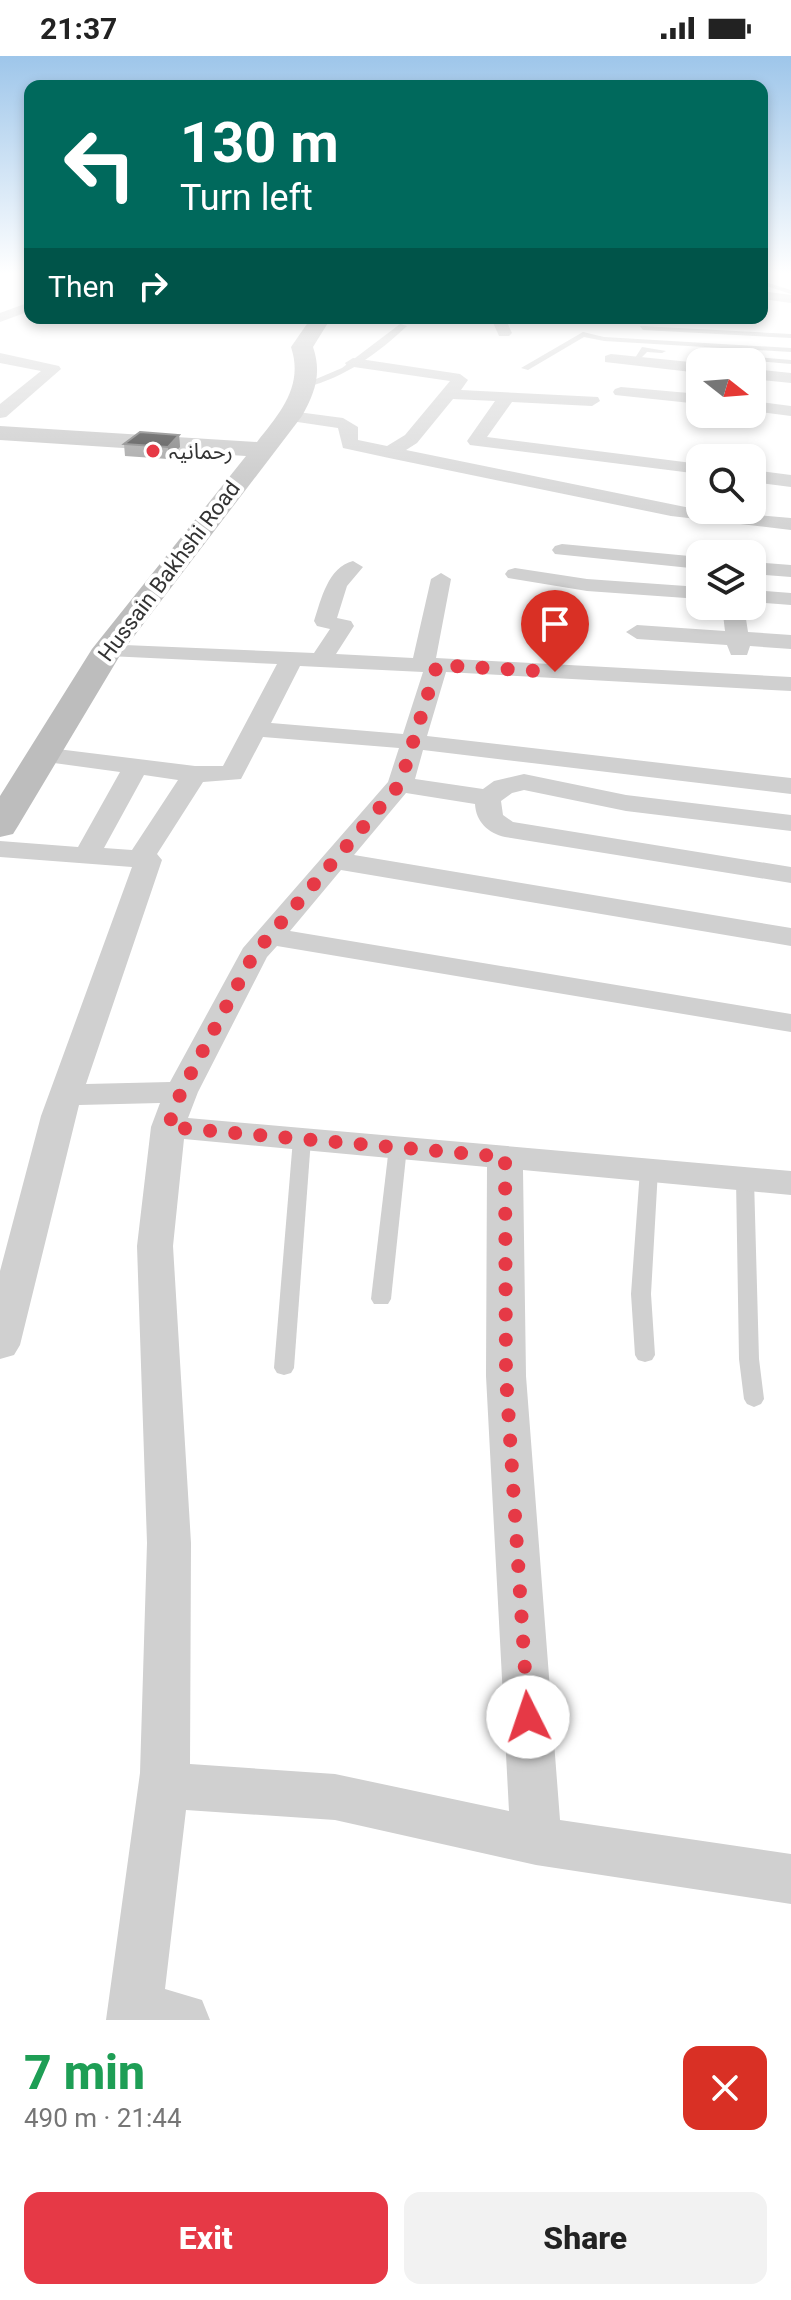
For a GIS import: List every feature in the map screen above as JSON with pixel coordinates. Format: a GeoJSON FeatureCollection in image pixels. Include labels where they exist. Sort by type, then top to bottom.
{"type":"FeatureCollection","features":[{"type":"Feature","properties":{"kind":"street"},"geometry":{"type":"LineString","coordinates":[[0,413],[53,369],[37,366]]}},
{"type":"Feature","properties":{"kind":"street"},"geometry":{"type":"LineString","coordinates":[[306,385],[308,366]]}},
{"type":"Feature","properties":{"kind":"street"},"geometry":{"type":"LineString","coordinates":[[373,366],[457,377],[460,380],[411,439],[389,453]]}},
{"type":"Feature","properties":{"kind":"street"},"geometry":{"type":"LineString","coordinates":[[766,375],[791,378]]}},
{"type":"Feature","properties":{"kind":"street"},"geometry":{"type":"LineString","coordinates":[[666,377],[686,380]]}},
{"type":"Feature","properties":{"kind":"street","name":"Hussain Bakhshi Road"},"geometry":{"type":"LineString","coordinates":[[0,826],[108,649],[290,416],[306,385]]}},
{"type":"Feature","properties":{"kind":"street"},"geometry":{"type":"LineString","coordinates":[[766,391],[791,395]]}},
{"type":"Feature","properties":{"kind":"street"},"geometry":{"type":"LineString","coordinates":[[621,392],[686,398]]}},
{"type":"Feature","properties":{"kind":"street"},"geometry":{"type":"LineString","coordinates":[[447,394],[592,401]]}},
{"type":"Feature","properties":{"kind":"street"},"geometry":{"type":"LineString","coordinates":[[506,398],[476,441],[686,467]]}},
{"type":"Feature","properties":{"kind":"street"},"geometry":{"type":"LineString","coordinates":[[766,408],[791,411]]}},
{"type":"Feature","properties":{"kind":"street"},"geometry":{"type":"LineString","coordinates":[[290,416],[343,423],[349,427],[349,444],[389,453],[671,510],[791,524]]}},
{"type":"Feature","properties":{"kind":"street"},"geometry":{"type":"LineString","coordinates":[[0,433],[262,450]]}},
{"type":"Feature","properties":{"kind":"street"},"geometry":{"type":"LineString","coordinates":[[631,459],[620,475],[670,485]]}},
{"type":"Feature","properties":{"kind":"street"},"geometry":{"type":"LineString","coordinates":[[766,478],[791,481]]}},
{"type":"Feature","properties":{"kind":"street"},"geometry":{"type":"LineString","coordinates":[[542,578],[566,541],[686,561]]}},
{"type":"Feature","properties":{"kind":"street"},"geometry":{"type":"LineString","coordinates":[[321,659],[343,626],[325,621],[337,585],[353,567]]}},
{"type":"Feature","properties":{"kind":"street"},"geometry":{"type":"LineString","coordinates":[[766,569],[791,571]]}},
{"type":"Feature","properties":{"kind":"street"},"geometry":{"type":"LineString","coordinates":[[515,574],[686,593]]}},
{"type":"Feature","properties":{"kind":"street"},"geometry":{"type":"LineString","coordinates":[[150,2017],[163,1785],[169,1543],[155,1246],[168,1127],[181,1092],[254,954],[400,784],[414,741],[430,665],[441,579]]}},
{"type":"Feature","properties":{"kind":"street"},"geometry":{"type":"LineString","coordinates":[[671,592],[678,635],[673,678]]}},
{"type":"Feature","properties":{"kind":"street"},"geometry":{"type":"LineString","coordinates":[[766,597],[791,599]]}},
{"type":"Feature","properties":{"kind":"street"},"geometry":{"type":"LineString","coordinates":[[735,620],[738,644]]}},
{"type":"Feature","properties":{"kind":"street"},"geometry":{"type":"LineString","coordinates":[[637,632],[738,644],[791,642]]}},
{"type":"Feature","properties":{"kind":"street"},"geometry":{"type":"LineString","coordinates":[[108,649],[791,684]]}},
{"type":"Feature","properties":{"kind":"street"},"geometry":{"type":"LineString","coordinates":[[41,755],[195,774],[223,776],[235,772],[292,658]]}},
{"type":"Feature","properties":{"kind":"street"},"geometry":{"type":"LineString","coordinates":[[255,729],[414,741],[791,786]]}},
{"type":"Feature","properties":{"kind":"street"},"geometry":{"type":"LineString","coordinates":[[87,855],[135,768]]}},
{"type":"Feature","properties":{"kind":"street"},"geometry":{"type":"LineString","coordinates":[[140,859],[195,774]]}},
{"type":"Feature","properties":{"kind":"street"},"geometry":{"type":"LineString","coordinates":[[400,784],[488,798],[503,787],[524,782],[626,803],[791,823]]}},
{"type":"Feature","properties":{"kind":"street"},"geometry":{"type":"LineString","coordinates":[[488,798],[487,813],[494,823],[505,829],[791,875]]}},
{"type":"Feature","properties":{"kind":"street"},"geometry":{"type":"LineString","coordinates":[[0,849],[148,860],[65,1095],[0,1345]]}},
{"type":"Feature","properties":{"kind":"street"},"geometry":{"type":"LineString","coordinates":[[333,860],[791,937]]}},
{"type":"Feature","properties":{"kind":"street"},"geometry":{"type":"LineString","coordinates":[[269,936],[791,1023]]}},
{"type":"Feature","properties":{"kind":"street"},"geometry":{"type":"LineString","coordinates":[[65,1095],[181,1092]]}},
{"type":"Feature","properties":{"kind":"street"},"geometry":{"type":"LineString","coordinates":[[168,1127],[791,1183]]}},
{"type":"Feature","properties":{"kind":"street"},"geometry":{"type":"LineString","coordinates":[[505,1157],[506,1376],[536,1841]]}},
{"type":"Feature","properties":{"kind":"street"},"geometry":{"type":"LineString","coordinates":[[163,1785],[335,1797],[536,1841],[791,1879]]}},
{"type":"Feature","properties":{"kind":"lane"},"geometry":{"type":"LineString","coordinates":[[306,385],[317,383],[348,366]]}},
{"type":"Feature","properties":{"kind":"lane"},"geometry":{"type":"LineString","coordinates":[[525,368],[529,366]]}},
{"type":"Feature","properties":{"kind":"lane"},"geometry":{"type":"LineString","coordinates":[[284,1368],[302,1139]]}},
{"type":"Feature","properties":{"kind":"lane"},"geometry":{"type":"LineString","coordinates":[[381,1299],[398,1147]]}},
{"type":"Feature","properties":{"kind":"lane"},"geometry":{"type":"LineString","coordinates":[[645,1355],[641,1294],[649,1170]]}},
{"type":"Feature","properties":{"kind":"lane"},"geometry":{"type":"LineString","coordinates":[[745,1179],[749,1359],[754,1399]]}},
{"type":"Feature","properties":{"kind":"building"},"geometry":{"type":"Polygon","coordinates":[[[140,432],[179,435],[168,447],[124,444],[140,432]]]}},
{"type":"Feature","properties":{"kind":"place","name":"رحمانیہ"},"geometry":{"type":"Point","coordinates":[153,451]}},
{"type":"Feature","properties":{"kind":"route"},"geometry":{"type":"LineString","coordinates":[[528,1717],[506,1376],[505,1157],[168,1127],[181,1092],[254,954],[400,784],[437,665],[555,672]]}}]}
